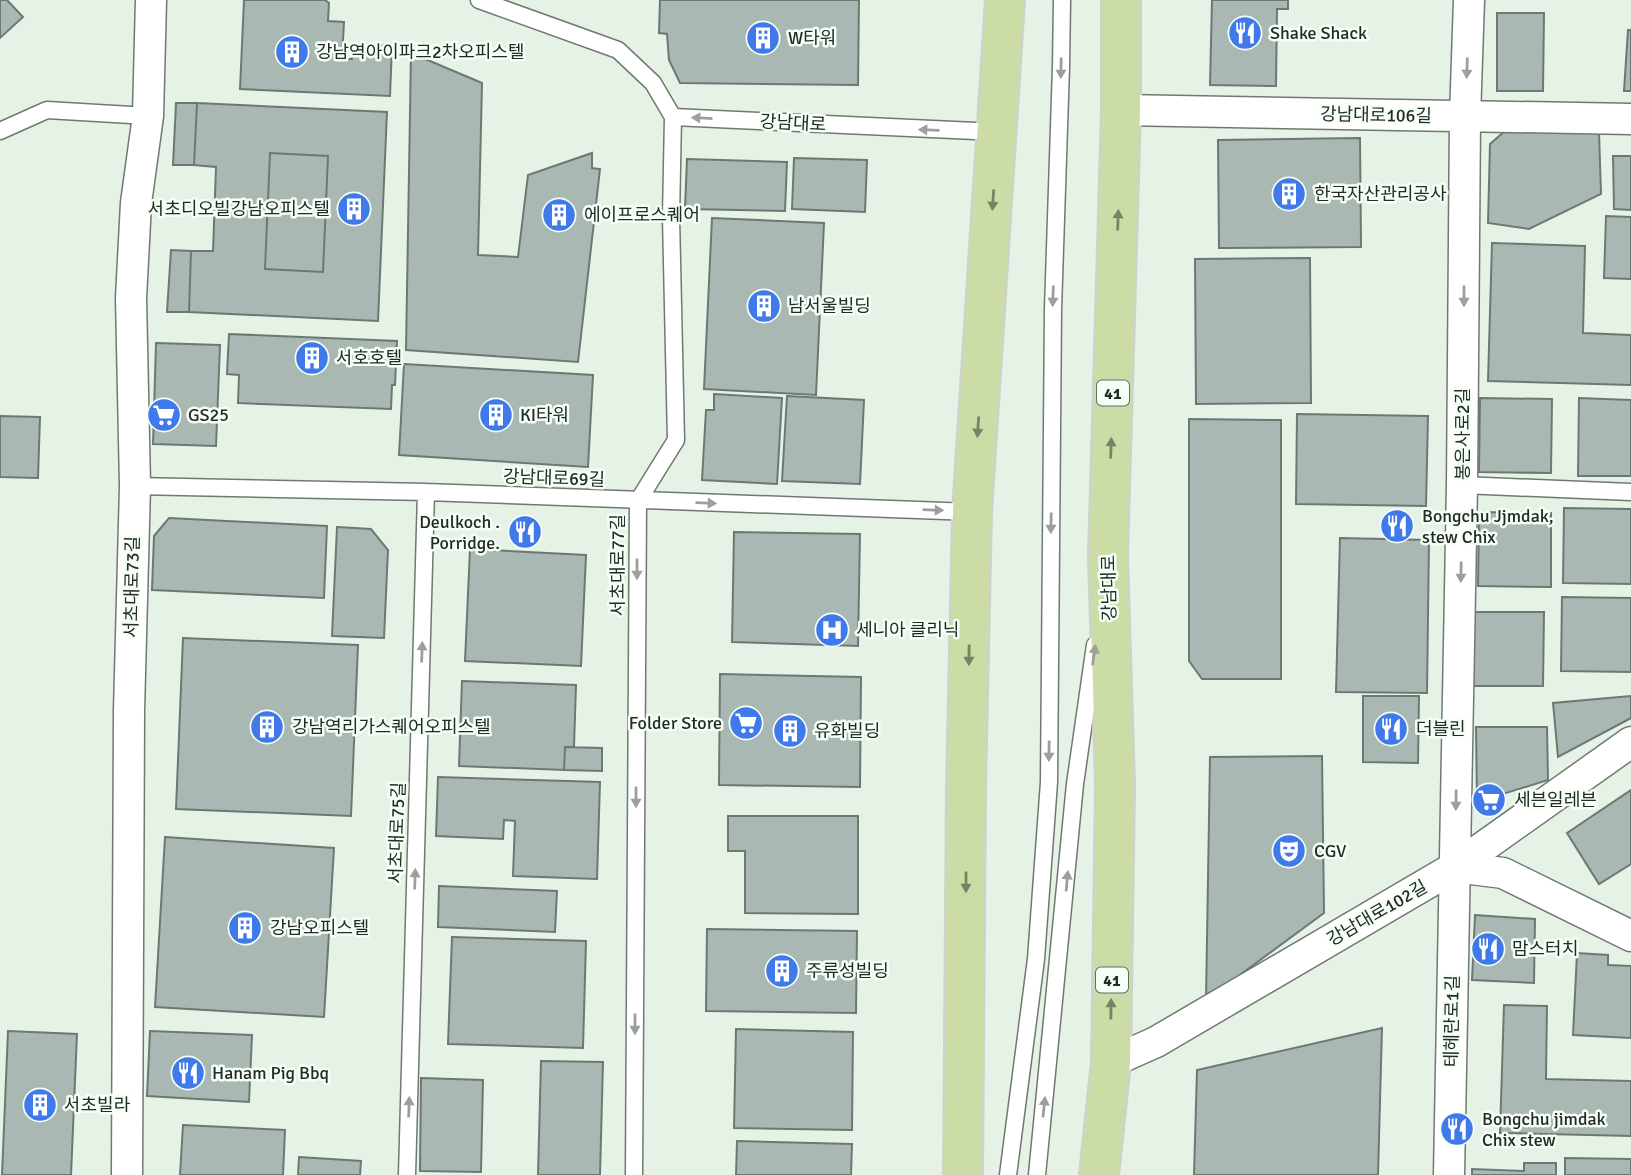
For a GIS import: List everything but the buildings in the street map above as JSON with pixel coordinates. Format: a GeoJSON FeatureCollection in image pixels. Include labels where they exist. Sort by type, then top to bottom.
{"type":"FeatureCollection","features":[{"type":"Feature","properties":{"kind":"main road"},"geometry":{"type":"LineString","coordinates":[[963,1175],[972,512],[1005,0]]}},
{"type":"Feature","properties":{"kind":"main road","name":"강남대로"},"geometry":{"type":"LineString","coordinates":[[1099,1175],[1111,1062],[1115,785],[1108,556],[1121,110],[1121,0]]}},
{"type":"Feature","properties":{"kind":"street","name":"서초대로73길"},"geometry":{"type":"LineString","coordinates":[[127,1175],[128,724],[135,486],[131,298],[136,203],[148,116],[151,0]]}},
{"type":"Feature","properties":{"kind":"street","name":"봉은사로2길"},"geometry":{"type":"LineString","coordinates":[[1455,867],[1465,117],[1469,0]]}},
{"type":"Feature","properties":{"kind":"street","name":"강남대로106길"},"geometry":{"type":"LineString","coordinates":[[1121,110],[1631,119]]}},
{"type":"Feature","properties":{"kind":"street","name":"강남대로102길"},"geometry":{"type":"LineString","coordinates":[[1111,1062],[1156,1042],[1455,867],[1631,742]]}},
{"type":"Feature","properties":{"kind":"street"},"geometry":{"type":"LineString","coordinates":[[1455,867],[1503,873],[1631,936]]}},
{"type":"Feature","properties":{"kind":"street","name":"테헤란로1길"},"geometry":{"type":"LineString","coordinates":[[1449,1175],[1455,867]]}},
{"type":"Feature","properties":{"kind":"lane"},"geometry":{"type":"LineString","coordinates":[[479,0],[618,50],[653,83],[673,117]]}},
{"type":"Feature","properties":{"kind":"lane"},"geometry":{"type":"LineString","coordinates":[[1008,1175],[1036,959],[1048,782],[1053,309],[1062,0]]}},
{"type":"Feature","properties":{"kind":"lane"},"geometry":{"type":"LineString","coordinates":[[0,131],[47,110],[148,116]]}},
{"type":"Feature","properties":{"kind":"lane","name":"강남대로"},"geometry":{"type":"LineString","coordinates":[[673,117],[997,132]]}},
{"type":"Feature","properties":{"kind":"lane","name":"서초대로77길"},"geometry":{"type":"LineString","coordinates":[[634,1175],[638,501],[676,440],[671,217],[673,117]]}},
{"type":"Feature","properties":{"kind":"lane"},"geometry":{"type":"LineString","coordinates":[[1462,485],[1631,492]]}},
{"type":"Feature","properties":{"kind":"lane","name":"강남대로69길"},"geometry":{"type":"LineString","coordinates":[[135,486],[426,492],[972,512]]}},
{"type":"Feature","properties":{"kind":"lane","name":"서초대로75길"},"geometry":{"type":"LineString","coordinates":[[407,1175],[426,492]]}},
{"type":"Feature","properties":{"kind":"lane"},"geometry":{"type":"LineString","coordinates":[[1037,1175],[1075,784],[1108,556]]}},
{"type":"Feature","properties":{"kind":"place","name":"Shake Shack"},"geometry":{"type":"Point","coordinates":[1245,33]}},
{"type":"Feature","properties":{"kind":"place","name":"W타워"},"geometry":{"type":"Point","coordinates":[763,38]}},
{"type":"Feature","properties":{"kind":"place","name":"강남역아이파크2차오피스텔"},"geometry":{"type":"Point","coordinates":[292,52]}},
{"type":"Feature","properties":{"kind":"place","name":"한국자산관리공사"},"geometry":{"type":"Point","coordinates":[1289,194]}},
{"type":"Feature","properties":{"kind":"place","name":"서초디오빌강남오피스텔"},"geometry":{"type":"Point","coordinates":[354,209]}},
{"type":"Feature","properties":{"kind":"place","name":"에이프로스퀘어"},"geometry":{"type":"Point","coordinates":[559,215]}},
{"type":"Feature","properties":{"kind":"place","name":"남서울빌딩"},"geometry":{"type":"Point","coordinates":[764,306]}},
{"type":"Feature","properties":{"kind":"place","name":"서호호텔"},"geometry":{"type":"Point","coordinates":[312,358]}},
{"type":"Feature","properties":{"kind":"place","name":"GS25"},"geometry":{"type":"Point","coordinates":[164,415]}},
{"type":"Feature","properties":{"kind":"place","name":"KI타워"},"geometry":{"type":"Point","coordinates":[496,415]}},
{"type":"Feature","properties":{"kind":"place","name":"Bongchu Jjmdak, stew Chix"},"geometry":{"type":"Point","coordinates":[1397,526]}},
{"type":"Feature","properties":{"kind":"place","name":"Deulkoch . Porridge."},"geometry":{"type":"Point","coordinates":[525,532]}},
{"type":"Feature","properties":{"kind":"place","name":"세니아 클리닉"},"geometry":{"type":"Point","coordinates":[832,630]}},
{"type":"Feature","properties":{"kind":"place","name":"Folder Store"},"geometry":{"type":"Point","coordinates":[746,723]}},
{"type":"Feature","properties":{"kind":"place","name":"강남역리가스퀘어오피스텔"},"geometry":{"type":"Point","coordinates":[267,727]}},
{"type":"Feature","properties":{"kind":"place","name":"더블린"},"geometry":{"type":"Point","coordinates":[1391,729]}},
{"type":"Feature","properties":{"kind":"place","name":"유화빌딩"},"geometry":{"type":"Point","coordinates":[790,731]}},
{"type":"Feature","properties":{"kind":"place","name":"세븐일레븐"},"geometry":{"type":"Point","coordinates":[1489,800]}},
{"type":"Feature","properties":{"kind":"place","name":"CGV"},"geometry":{"type":"Point","coordinates":[1289,851]}},
{"type":"Feature","properties":{"kind":"place","name":"강남오피스텔"},"geometry":{"type":"Point","coordinates":[245,928]}},
{"type":"Feature","properties":{"kind":"place","name":"맘스터치"},"geometry":{"type":"Point","coordinates":[1488,949]}},
{"type":"Feature","properties":{"kind":"place","name":"주류성빌딩"},"geometry":{"type":"Point","coordinates":[782,971]}},
{"type":"Feature","properties":{"kind":"place","name":"Hanam Pig Bbq"},"geometry":{"type":"Point","coordinates":[188,1073]}},
{"type":"Feature","properties":{"kind":"place","name":"서초빌라"},"geometry":{"type":"Point","coordinates":[40,1105]}},
{"type":"Feature","properties":{"kind":"place","name":"Bongchu jimdak Chix stew"},"geometry":{"type":"Point","coordinates":[1457,1129]}}]}
